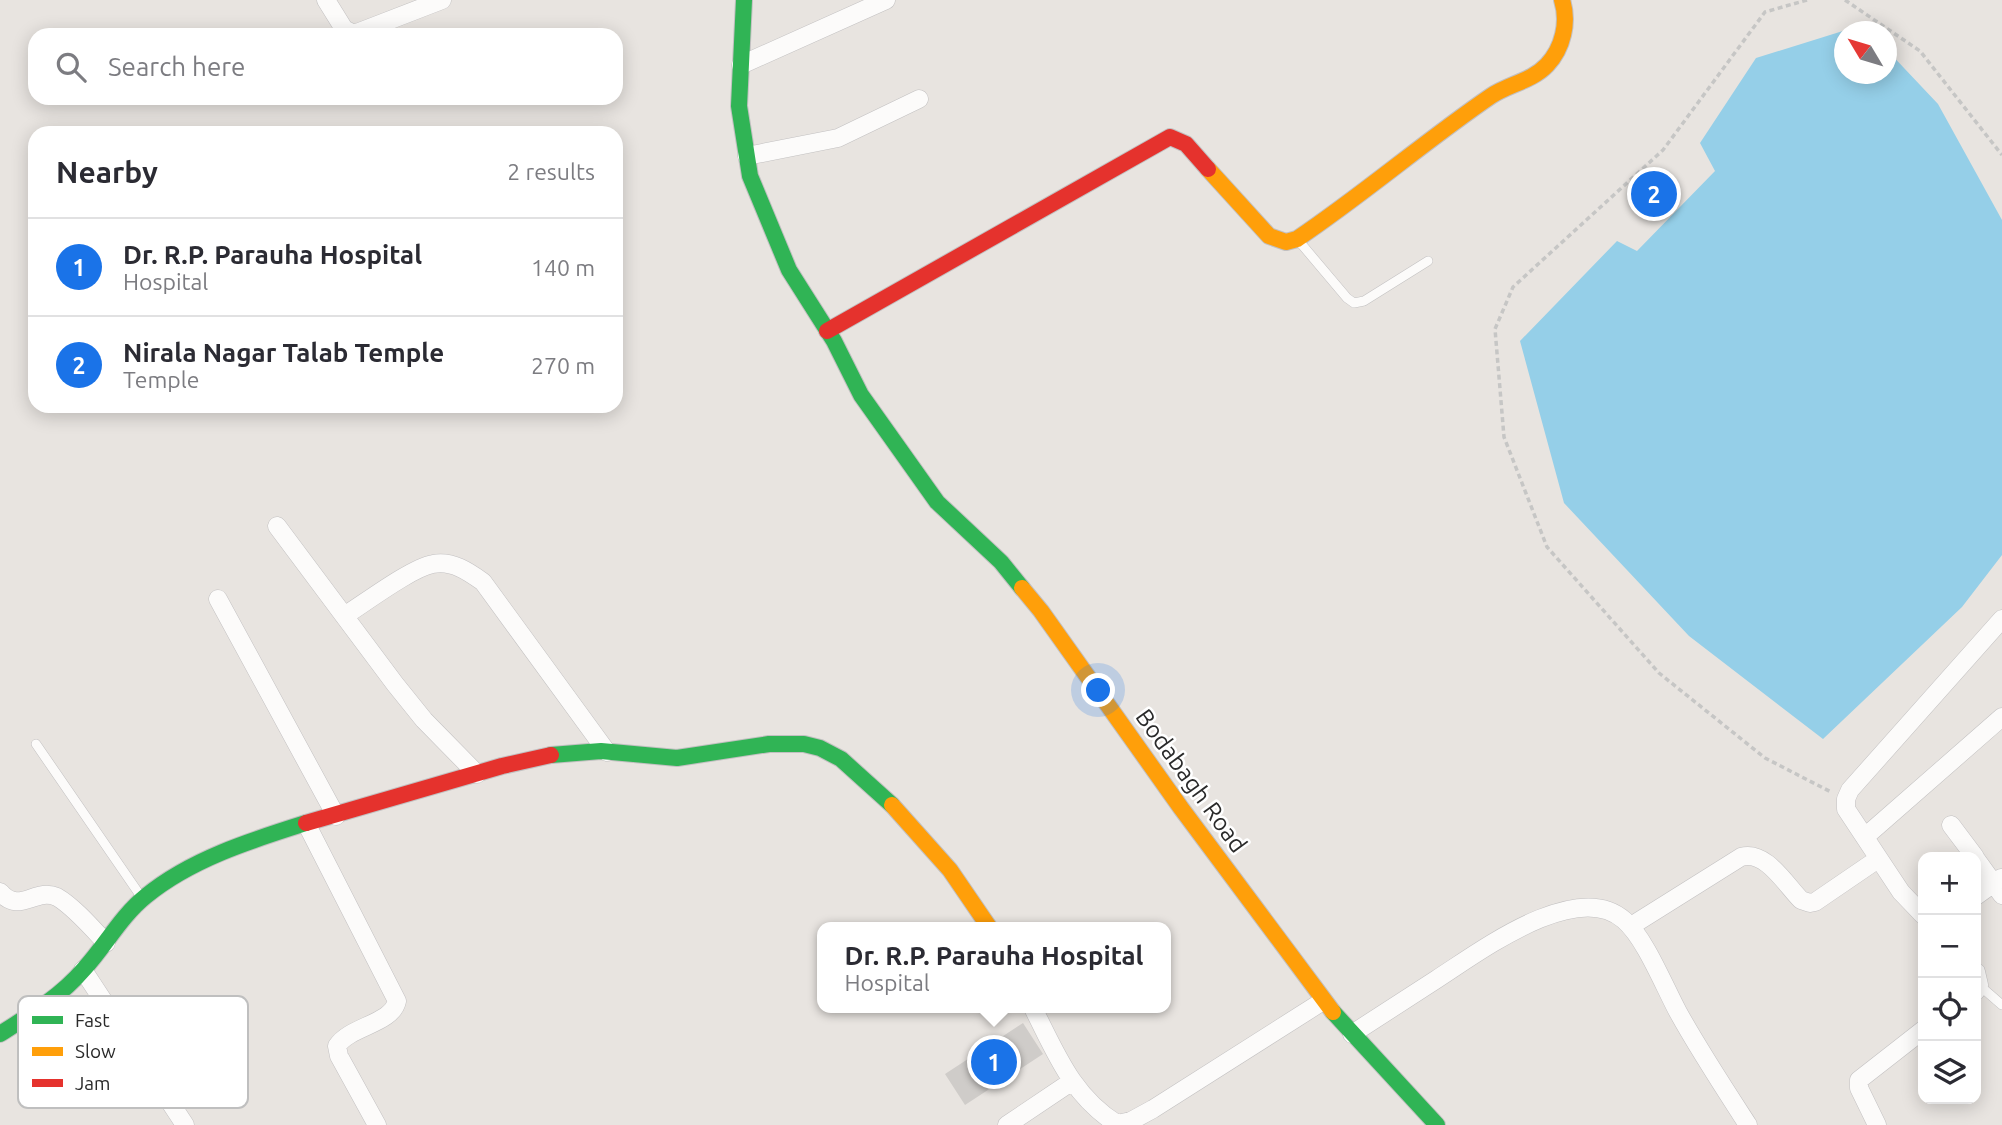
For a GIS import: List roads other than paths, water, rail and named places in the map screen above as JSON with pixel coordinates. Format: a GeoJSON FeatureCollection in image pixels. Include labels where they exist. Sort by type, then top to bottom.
{"type":"FeatureCollection","features":[{"type":"Feature","properties":{"kind":"street"},"geometry":{"type":"LineString","coordinates":[[326,0],[343,28]]}},
{"type":"Feature","properties":{"kind":"street","name":"Bodabagh Road"},"geometry":{"type":"LineString","coordinates":[[744,0],[739,106],[750,176],[789,270],[830,336],[861,395],[937,502],[1001,562],[1061,637],[1181,808],[1323,1001],[1437,1125]]}},
{"type":"Feature","properties":{"kind":"street"},"geometry":{"type":"LineString","coordinates":[[741,65],[886,0]]}},
{"type":"Feature","properties":{"kind":"street"},"geometry":{"type":"LineString","coordinates":[[830,336],[1170,137],[1186,144],[1269,236],[1286,242],[1297,239],[1495,94],[1531,76],[1547,64],[1555,52],[1566,21],[1562,0]]}},
{"type":"Feature","properties":{"kind":"street"},"geometry":{"type":"LineString","coordinates":[[369,28],[433,2]]}},
{"type":"Feature","properties":{"kind":"street"},"geometry":{"type":"LineString","coordinates":[[747,156],[838,138],[919,99]]}},
{"type":"Feature","properties":{"kind":"street"},"geometry":{"type":"LineString","coordinates":[[277,526],[424,720],[477,774]]}},
{"type":"Feature","properties":{"kind":"street"},"geometry":{"type":"LineString","coordinates":[[344,615],[415,572],[434,564],[450,564],[469,572],[482,582],[607,752]]}},
{"type":"Feature","properties":{"kind":"street"},"geometry":{"type":"LineString","coordinates":[[218,599],[336,816]]}},
{"type":"Feature","properties":{"kind":"street"},"geometry":{"type":"LineString","coordinates":[[1918,910],[1901,892],[1878,859],[1866,836],[1846,809],[1846,799],[1850,790],[2002,619]]}},
{"type":"Feature","properties":{"kind":"street"},"geometry":{"type":"LineString","coordinates":[[1866,836],[2002,717]]}},
{"type":"Feature","properties":{"kind":"street"},"geometry":{"type":"LineString","coordinates":[[57,996],[83,971],[134,906],[156,889],[209,860],[258,840],[477,774],[547,757],[591,751],[674,758],[798,742],[822,748],[848,763],[902,812],[961,881],[986,922]]}},
{"type":"Feature","properties":{"kind":"street"},"geometry":{"type":"LineString","coordinates":[[307,825],[397,1001],[392,1012],[344,1038],[337,1045],[339,1056],[377,1125]]}},
{"type":"Feature","properties":{"kind":"street"},"geometry":{"type":"LineString","coordinates":[[1951,825],[1971,852]]}},
{"type":"Feature","properties":{"kind":"street"},"geometry":{"type":"LineString","coordinates":[[1631,926],[1741,857],[1750,855],[1765,861],[1801,900],[1810,903],[1878,859]]}},
{"type":"Feature","properties":{"kind":"street"},"geometry":{"type":"LineString","coordinates":[[1981,865],[1999,885],[1981,894]]}},
{"type":"Feature","properties":{"kind":"street"},"geometry":{"type":"LineString","coordinates":[[0,892],[12,902],[40,896],[56,897],[107,943]]}},
{"type":"Feature","properties":{"kind":"street"},"geometry":{"type":"LineString","coordinates":[[1352,1034],[1495,941],[1540,918],[1572,908],[1595,908],[1613,912],[1631,926],[1679,1014],[1748,1125]]}},
{"type":"Feature","properties":{"kind":"street"},"geometry":{"type":"LineString","coordinates":[[83,971],[100,996]]}},
{"type":"Feature","properties":{"kind":"street"},"geometry":{"type":"LineString","coordinates":[[1036,1013],[1072,1082],[1097,1111],[1117,1125],[1153,1109],[1323,1001]]}},
{"type":"Feature","properties":{"kind":"street"},"geometry":{"type":"LineString","coordinates":[[0,1034],[18,1022]]}},
{"type":"Feature","properties":{"kind":"street"},"geometry":{"type":"LineString","coordinates":[[1877,1125],[1859,1088],[1859,1080],[1918,1034]]}},
{"type":"Feature","properties":{"kind":"street"},"geometry":{"type":"LineString","coordinates":[[1007,1125],[1072,1082]]}},
{"type":"Feature","properties":{"kind":"street"},"geometry":{"type":"LineString","coordinates":[[174,1108],[185,1125]]}},
{"type":"Feature","properties":{"kind":"lane"},"geometry":{"type":"LineString","coordinates":[[1297,239],[1354,303],[1364,301],[1428,261]]}},
{"type":"Feature","properties":{"kind":"lane"},"geometry":{"type":"LineString","coordinates":[[36,744],[143,899]]}},
{"type":"Feature","properties":{"kind":"lane"},"geometry":{"type":"LineString","coordinates":[[1981,987],[2002,1005]]}},
{"type":"Feature","properties":{"kind":"water"},"geometry":{"type":"Polygon","coordinates":[[[1834,34],[1834,84],[1897,84],[1897,61],[1938,104],[2002,220],[2002,555],[1962,607],[1823,739],[1689,636],[1564,503],[1520,341],[1617,241],[1637,251],[1715,171],[1700,143],[1756,58],[1834,34]]]}},
{"type":"Feature","properties":{"kind":"place","name":"Nirala Nagar Talab Temple"},"geometry":{"type":"Point","coordinates":[1654,194]}},
{"type":"Feature","properties":{"kind":"place","name":"Dr. R.P. Parauha Hospital"},"geometry":{"type":"Point","coordinates":[994,1062]}}]}
